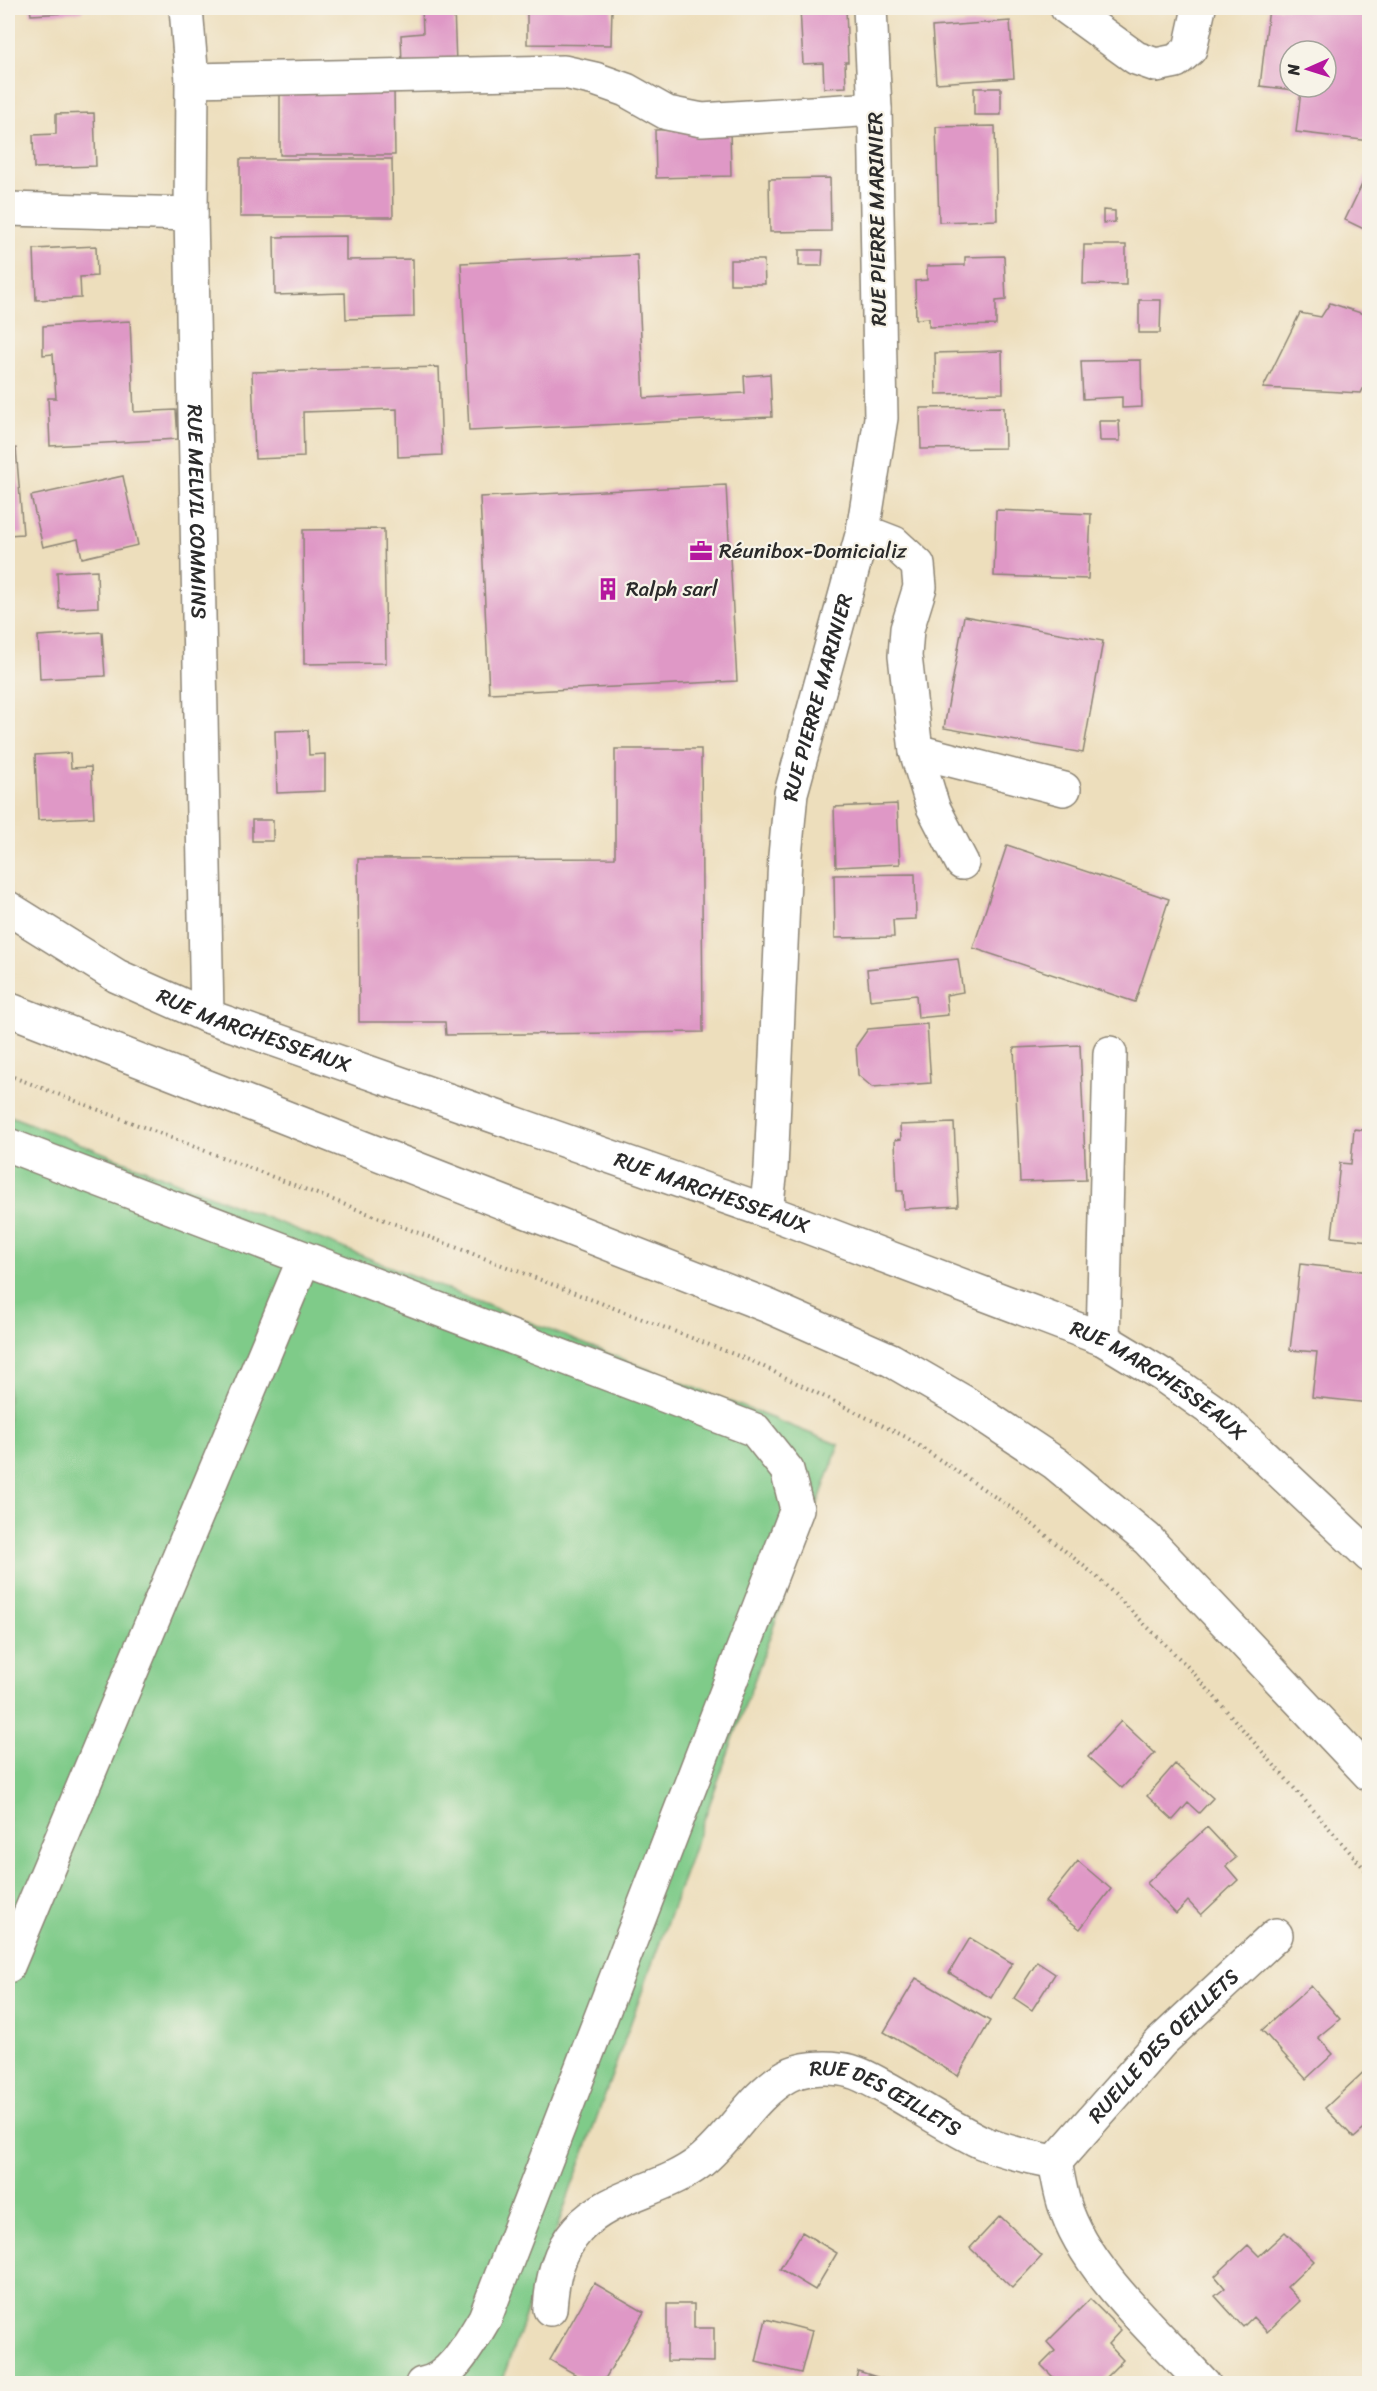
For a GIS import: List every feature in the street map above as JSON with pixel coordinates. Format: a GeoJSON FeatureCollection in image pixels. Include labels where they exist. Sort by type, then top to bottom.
{"type":"FeatureCollection","features":[{"type":"Feature","properties":{"kind":"street","name":"RUE MELVIL COMMINS"},"geometry":{"type":"LineString","coordinates":[[186,8],[192,80],[191,214],[207,1016]]}},
{"type":"Feature","properties":{"kind":"street","name":"RUE PIERRE MARINIER"},"geometry":{"type":"LineString","coordinates":[[766,1211],[771,1168],[785,856],[791,793],[863,531],[881,418],[875,109],[870,8]]}},
{"type":"Feature","properties":{"kind":"street"},"geometry":{"type":"LineString","coordinates":[[1067,8],[1136,58],[1156,65],[1176,61],[1190,49],[1199,8]]}},
{"type":"Feature","properties":{"kind":"street"},"geometry":{"type":"LineString","coordinates":[[192,80],[564,72],[595,79],[626,90],[667,113],[702,120],[875,109]]}},
{"type":"Feature","properties":{"kind":"street"},"geometry":{"type":"LineString","coordinates":[[8,209],[191,214]]}},
{"type":"Feature","properties":{"kind":"street"},"geometry":{"type":"LineString","coordinates":[[863,531],[894,543],[918,565],[920,587],[908,629],[905,656],[916,751],[933,807],[962,863]]}},
{"type":"Feature","properties":{"kind":"street"},"geometry":{"type":"LineString","coordinates":[[916,751],[1064,789]]}},
{"type":"Feature","properties":{"kind":"street","name":"RUE MARCHESSEAUX"},"geometry":{"type":"LineString","coordinates":[[8,908],[117,976],[207,1016],[766,1211],[1103,1339],[1164,1376],[1224,1418],[1370,1556]]}},
{"type":"Feature","properties":{"kind":"street"},"geometry":{"type":"LineString","coordinates":[[8,1009],[768,1306],[891,1360],[962,1401],[1055,1463],[1148,1539],[1370,1775]]}},
{"type":"Feature","properties":{"kind":"street"},"geometry":{"type":"LineString","coordinates":[[1103,1339],[1110,1053]]}},
{"type":"Feature","properties":{"kind":"street"},"geometry":{"type":"LineString","coordinates":[[8,1145],[755,1430],[787,1470],[797,1509],[485,2318],[458,2362],[429,2383],[422,2384]]}},
{"type":"Feature","properties":{"kind":"street"},"geometry":{"type":"LineString","coordinates":[[8,1966],[304,1259]]}},
{"type":"Feature","properties":{"kind":"street","name":"RUELLE DES OEILLETS"},"geometry":{"type":"LineString","coordinates":[[1055,2162],[1161,2042],[1276,1935]]}},
{"type":"Feature","properties":{"kind":"street","name":"RUE DES ŒILLETS"},"geometry":{"type":"LineString","coordinates":[[550,2309],[556,2263],[577,2230],[603,2208],[682,2174],[701,2161],[764,2092],[788,2075],[814,2069],[841,2069],[867,2078],[981,2141],[1016,2155],[1055,2162]]}},
{"type":"Feature","properties":{"kind":"street"},"geometry":{"type":"LineString","coordinates":[[1055,2162],[1064,2204],[1082,2242],[1101,2273],[1204,2384]]}},
{"type":"Feature","properties":{"kind":"green space"},"geometry":{"type":"Polygon","coordinates":[[[8,1115],[839,1445],[501,2383],[8,2383],[8,1115]]]}},
{"type":"Feature","properties":{"kind":"building"},"geometry":{"type":"Polygon","coordinates":[[[30,8],[83,8],[83,12],[31,15],[30,8]]]}},
{"type":"Feature","properties":{"kind":"building"},"geometry":{"type":"Polygon","coordinates":[[[422,8],[454,8],[456,64],[402,66],[401,35],[423,33],[422,8]]]}},
{"type":"Feature","properties":{"kind":"building"},"geometry":{"type":"Polygon","coordinates":[[[527,8],[612,8],[611,45],[527,44],[527,8]]]}},
{"type":"Feature","properties":{"kind":"building"},"geometry":{"type":"Polygon","coordinates":[[[800,8],[846,8],[848,62],[845,62],[846,87],[824,88],[823,63],[803,64],[800,8]]]}},
{"type":"Feature","properties":{"kind":"building"},"geometry":{"type":"Polygon","coordinates":[[[1269,8],[1370,8],[1370,141],[1296,132],[1300,99],[1338,99],[1338,39],[1278,39],[1278,88],[1260,86],[1269,8]]]}},
{"type":"Feature","properties":{"kind":"building"},"geometry":{"type":"Polygon","coordinates":[[[1010,21],[1014,78],[936,83],[932,27],[1010,21]]]}},
{"type":"Feature","properties":{"kind":"building"},"geometry":{"type":"Polygon","coordinates":[[[974,88],[1001,88],[1001,115],[974,115],[974,88]]]}},
{"type":"Feature","properties":{"kind":"building"},"geometry":{"type":"Polygon","coordinates":[[[394,89],[395,155],[280,155],[280,90],[394,89]]]}},
{"type":"Feature","properties":{"kind":"building"},"geometry":{"type":"Polygon","coordinates":[[[94,113],[96,166],[34,168],[33,135],[56,134],[56,114],[94,113]]]}},
{"type":"Feature","properties":{"kind":"building"},"geometry":{"type":"Polygon","coordinates":[[[995,126],[997,220],[939,222],[936,127],[995,126]]]}},
{"type":"Feature","properties":{"kind":"building"},"geometry":{"type":"Polygon","coordinates":[[[730,128],[731,176],[656,178],[655,130],[730,128]]]}},
{"type":"Feature","properties":{"kind":"building"},"geometry":{"type":"Polygon","coordinates":[[[240,159],[392,159],[393,217],[240,217],[240,159]]]}},
{"type":"Feature","properties":{"kind":"building"},"geometry":{"type":"Polygon","coordinates":[[[1367,174],[1370,175],[1370,232],[1345,220],[1367,174]]]}},
{"type":"Feature","properties":{"kind":"building"},"geometry":{"type":"Polygon","coordinates":[[[830,178],[831,231],[770,232],[769,179],[830,178]]]}},
{"type":"Feature","properties":{"kind":"building"},"geometry":{"type":"Polygon","coordinates":[[[1103,210],[1115,211],[1115,222],[1103,223],[1103,210]]]}},
{"type":"Feature","properties":{"kind":"building"},"geometry":{"type":"Polygon","coordinates":[[[346,236],[346,260],[413,259],[414,317],[346,319],[345,293],[275,295],[274,237],[346,236]]]}},
{"type":"Feature","properties":{"kind":"building"},"geometry":{"type":"Polygon","coordinates":[[[1084,245],[1126,245],[1126,285],[1083,284],[1084,245]]]}},
{"type":"Feature","properties":{"kind":"building"},"geometry":{"type":"Polygon","coordinates":[[[96,246],[97,276],[80,277],[81,298],[36,300],[34,249],[96,246]]]}},
{"type":"Feature","properties":{"kind":"building"},"geometry":{"type":"Polygon","coordinates":[[[799,250],[823,250],[822,266],[799,266],[799,250]]]}},
{"type":"Feature","properties":{"kind":"building"},"geometry":{"type":"Polygon","coordinates":[[[637,255],[644,398],[745,393],[744,376],[770,374],[772,417],[469,431],[461,263],[637,255]]]}},
{"type":"Feature","properties":{"kind":"building"},"geometry":{"type":"Polygon","coordinates":[[[1004,256],[1006,300],[996,301],[996,325],[929,327],[929,318],[916,319],[915,281],[927,280],[927,266],[965,265],[965,257],[1004,256]]]}},
{"type":"Feature","properties":{"kind":"building"},"geometry":{"type":"Polygon","coordinates":[[[730,260],[764,260],[765,284],[730,284],[730,260]]]}},
{"type":"Feature","properties":{"kind":"building"},"geometry":{"type":"Polygon","coordinates":[[[1139,300],[1161,300],[1160,333],[1139,333],[1139,300]]]}},
{"type":"Feature","properties":{"kind":"building"},"geometry":{"type":"Polygon","coordinates":[[[1330,303],[1370,316],[1370,375],[1361,393],[1263,388],[1300,313],[1321,317],[1330,303]]]}},
{"type":"Feature","properties":{"kind":"building"},"geometry":{"type":"Polygon","coordinates":[[[130,321],[134,412],[176,410],[178,439],[50,446],[48,398],[56,398],[53,354],[43,355],[43,326],[130,321]]]}},
{"type":"Feature","properties":{"kind":"building"},"geometry":{"type":"Polygon","coordinates":[[[1002,351],[1003,393],[936,394],[935,353],[1002,351]]]}},
{"type":"Feature","properties":{"kind":"building"},"geometry":{"type":"Polygon","coordinates":[[[1141,360],[1142,407],[1122,408],[1122,397],[1083,399],[1081,361],[1141,360]]]}},
{"type":"Feature","properties":{"kind":"building"},"geometry":{"type":"Polygon","coordinates":[[[439,367],[442,455],[398,457],[397,409],[303,412],[304,457],[255,459],[252,372],[439,367]]]}},
{"type":"Feature","properties":{"kind":"building"},"geometry":{"type":"Polygon","coordinates":[[[1004,407],[1005,448],[921,449],[920,408],[1004,407]]]}},
{"type":"Feature","properties":{"kind":"building"},"geometry":{"type":"Polygon","coordinates":[[[1099,421],[1119,421],[1120,441],[1100,441],[1099,421]]]}},
{"type":"Feature","properties":{"kind":"building"},"geometry":{"type":"Polygon","coordinates":[[[16,448],[23,534],[8,535],[8,449],[16,448]]]}},
{"type":"Feature","properties":{"kind":"building"},"geometry":{"type":"Polygon","coordinates":[[[123,476],[138,545],[82,558],[78,539],[43,547],[31,496],[123,476]]]}},
{"type":"Feature","properties":{"kind":"building","name":"Ralph sarl"},"geometry":{"type":"Polygon","coordinates":[[[726,485],[737,681],[489,693],[480,497],[726,485]]]}},
{"type":"Feature","properties":{"kind":"building"},"geometry":{"type":"Polygon","coordinates":[[[996,510],[1091,514],[1088,579],[994,576],[996,510]]]}},
{"type":"Feature","properties":{"kind":"building"},"geometry":{"type":"Polygon","coordinates":[[[384,529],[386,663],[304,664],[303,530],[384,529]]]}},
{"type":"Feature","properties":{"kind":"building"},"geometry":{"type":"Polygon","coordinates":[[[97,570],[98,607],[59,609],[57,572],[97,570]]]}},
{"type":"Feature","properties":{"kind":"building"},"geometry":{"type":"Polygon","coordinates":[[[964,616],[1103,641],[1083,753],[944,728],[964,616]]]}},
{"type":"Feature","properties":{"kind":"building"},"geometry":{"type":"Polygon","coordinates":[[[102,632],[105,676],[40,679],[38,636],[102,632]]]}},
{"type":"Feature","properties":{"kind":"building"},"geometry":{"type":"Polygon","coordinates":[[[308,730],[309,755],[325,754],[325,791],[277,793],[275,731],[308,730]]]}},
{"type":"Feature","properties":{"kind":"building"},"geometry":{"type":"Polygon","coordinates":[[[615,749],[701,749],[703,1032],[446,1035],[445,1022],[359,1022],[358,859],[615,858],[615,749]]]}},
{"type":"Feature","properties":{"kind":"building"},"geometry":{"type":"Polygon","coordinates":[[[70,753],[71,768],[91,767],[94,817],[38,820],[35,755],[70,753]]]}},
{"type":"Feature","properties":{"kind":"building"},"geometry":{"type":"Polygon","coordinates":[[[897,804],[900,864],[836,867],[834,807],[897,804]]]}},
{"type":"Feature","properties":{"kind":"building"},"geometry":{"type":"Polygon","coordinates":[[[252,820],[273,820],[273,841],[252,841],[252,820]]]}},
{"type":"Feature","properties":{"kind":"building"},"geometry":{"type":"Polygon","coordinates":[[[1007,845],[1169,899],[1135,1002],[973,948],[1007,845]]]}},
{"type":"Feature","properties":{"kind":"building"},"geometry":{"type":"Polygon","coordinates":[[[915,874],[916,919],[893,920],[894,937],[835,938],[834,875],[915,874]]]}},
{"type":"Feature","properties":{"kind":"building"},"geometry":{"type":"Polygon","coordinates":[[[958,959],[963,992],[946,995],[948,1015],[918,1018],[916,995],[870,1000],[867,969],[958,959]]]}},
{"type":"Feature","properties":{"kind":"building"},"geometry":{"type":"Polygon","coordinates":[[[927,1024],[931,1083],[872,1087],[858,1075],[856,1046],[868,1029],[927,1024]]]}},
{"type":"Feature","properties":{"kind":"building"},"geometry":{"type":"Polygon","coordinates":[[[1080,1045],[1086,1180],[1020,1182],[1014,1048],[1080,1045]]]}},
{"type":"Feature","properties":{"kind":"building"},"geometry":{"type":"Polygon","coordinates":[[[954,1123],[958,1206],[904,1209],[903,1191],[897,1191],[895,1140],[901,1139],[900,1125],[954,1123]]]}},
{"type":"Feature","properties":{"kind":"building"},"geometry":{"type":"Polygon","coordinates":[[[1354,1129],[1370,1131],[1370,1241],[1332,1237],[1340,1163],[1351,1164],[1354,1129]]]}},
{"type":"Feature","properties":{"kind":"building"},"geometry":{"type":"Polygon","coordinates":[[[1300,1264],[1370,1272],[1370,1403],[1312,1397],[1317,1352],[1290,1350],[1300,1264]]]}},
{"type":"Feature","properties":{"kind":"building"},"geometry":{"type":"Polygon","coordinates":[[[1121,1721],[1155,1753],[1122,1788],[1088,1757],[1121,1721]]]}},
{"type":"Feature","properties":{"kind":"building"},"geometry":{"type":"Polygon","coordinates":[[[1175,1764],[1213,1798],[1199,1813],[1188,1803],[1173,1820],[1147,1796],[1175,1764]]]}},
{"type":"Feature","properties":{"kind":"building"},"geometry":{"type":"Polygon","coordinates":[[[1207,1827],[1236,1858],[1226,1866],[1238,1880],[1201,1915],[1188,1901],[1176,1914],[1147,1883],[1207,1827]]]}},
{"type":"Feature","properties":{"kind":"building"},"geometry":{"type":"Polygon","coordinates":[[[1078,1861],[1111,1889],[1080,1929],[1045,1902],[1078,1861]]]}},
{"type":"Feature","properties":{"kind":"building"},"geometry":{"type":"Polygon","coordinates":[[[970,1938],[1012,1963],[991,1998],[949,1973],[970,1938]]]}},
{"type":"Feature","properties":{"kind":"building"},"geometry":{"type":"Polygon","coordinates":[[[1037,1962],[1055,1974],[1032,2010],[1014,1998],[1037,1962]]]}},
{"type":"Feature","properties":{"kind":"building"},"geometry":{"type":"Polygon","coordinates":[[[916,1978],[990,2021],[958,2076],[884,2032],[916,1978]]]}},
{"type":"Feature","properties":{"kind":"building"},"geometry":{"type":"Polygon","coordinates":[[[1311,1986],[1340,2019],[1318,2037],[1333,2054],[1306,2079],[1262,2030],[1311,1986]]]}},
{"type":"Feature","properties":{"kind":"building"},"geometry":{"type":"Polygon","coordinates":[[[1370,2066],[1370,2124],[1354,2138],[1325,2108],[1370,2066]]]}},
{"type":"Feature","properties":{"kind":"building"},"geometry":{"type":"Polygon","coordinates":[[[1000,2216],[1042,2256],[1012,2288],[970,2248],[1000,2216]]]}},
{"type":"Feature","properties":{"kind":"building"},"geometry":{"type":"Polygon","coordinates":[[[802,2232],[837,2253],[815,2290],[780,2269],[802,2232]]]}},
{"type":"Feature","properties":{"kind":"building"},"geometry":{"type":"Polygon","coordinates":[[[1285,2232],[1314,2261],[1287,2287],[1300,2301],[1267,2332],[1253,2317],[1243,2327],[1215,2296],[1225,2288],[1215,2276],[1248,2245],[1259,2256],[1285,2232]]]}},
{"type":"Feature","properties":{"kind":"building"},"geometry":{"type":"Polygon","coordinates":[[[594,2283],[644,2312],[602,2384],[592,2384],[550,2360],[594,2283]]]}},
{"type":"Feature","properties":{"kind":"building"},"geometry":{"type":"Polygon","coordinates":[[[1090,2299],[1121,2330],[1108,2344],[1123,2360],[1099,2384],[1060,2384],[1041,2365],[1055,2351],[1047,2342],[1090,2299]]]}},
{"type":"Feature","properties":{"kind":"building"},"geometry":{"type":"Polygon","coordinates":[[[667,2304],[694,2304],[694,2328],[714,2328],[714,2362],[667,2361],[667,2304]]]}},
{"type":"Feature","properties":{"kind":"building"},"geometry":{"type":"Polygon","coordinates":[[[766,2319],[812,2331],[801,2373],[756,2362],[766,2319]]]}},
{"type":"Feature","properties":{"kind":"building"},"geometry":{"type":"Polygon","coordinates":[[[858,2371],[896,2383],[896,2384],[854,2384],[858,2371]]]}},
{"type":"Feature","properties":{"kind":"place","name":"Réunibox-Domicializ"},"geometry":{"type":"Point","coordinates":[701,551]}},
{"type":"Feature","properties":{"kind":"place","name":"Ralph sarl"},"geometry":{"type":"Point","coordinates":[608,589]}}]}
